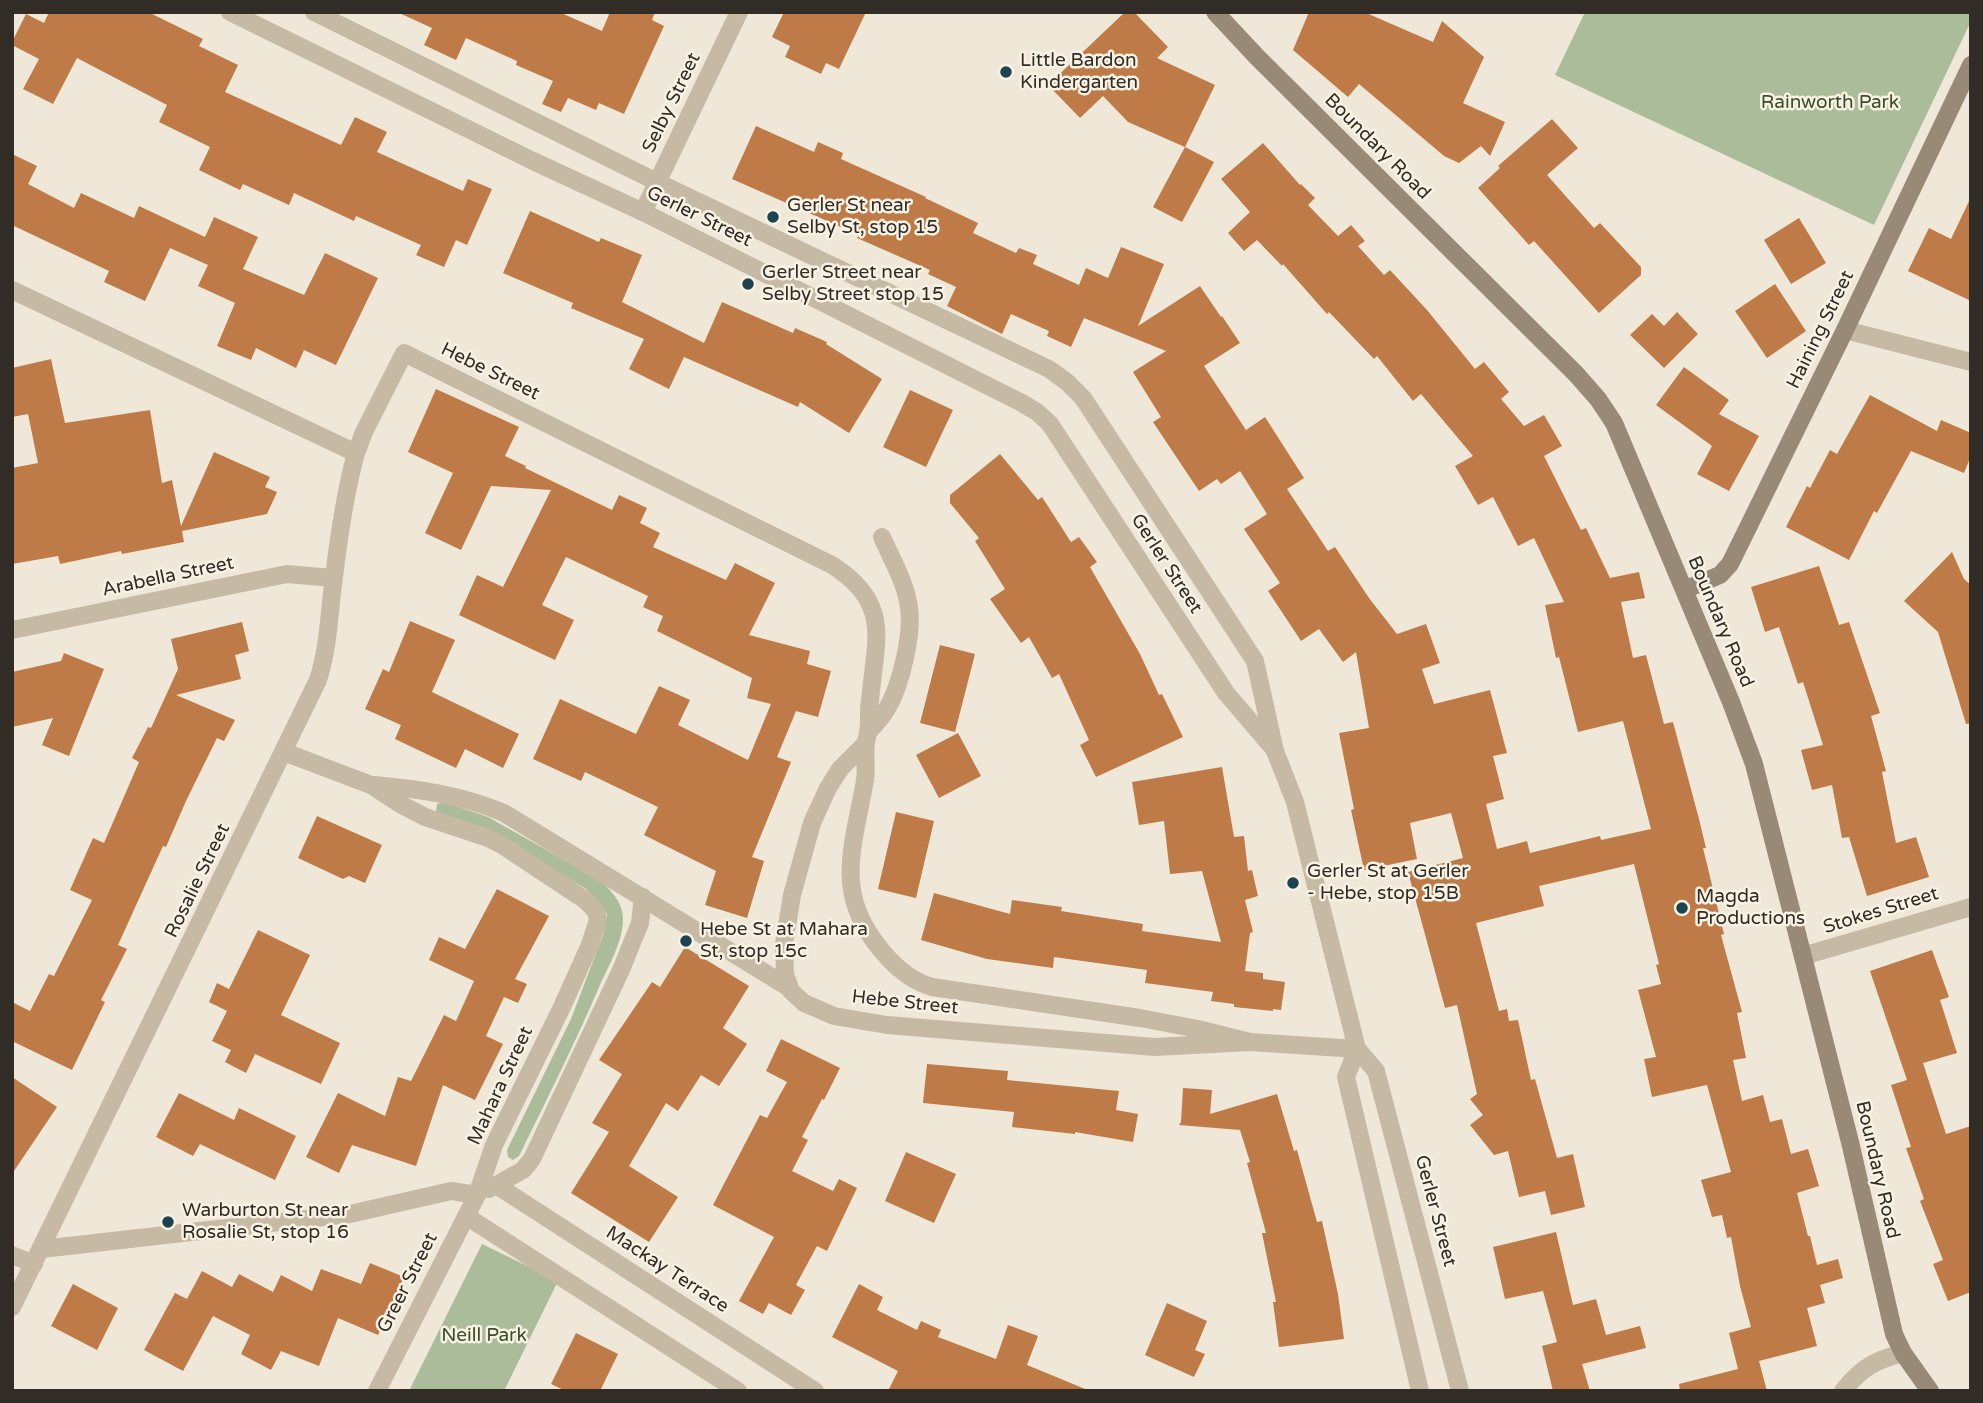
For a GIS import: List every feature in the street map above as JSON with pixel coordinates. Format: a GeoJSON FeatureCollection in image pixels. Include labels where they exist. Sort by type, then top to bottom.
{"type":"FeatureCollection","features":[{"type":"Feature","properties":{"kind":"main road","name":"Boundary Road"},"geometry":{"type":"LineString","coordinates":[[1215,12],[1576,374],[1614,424],[1731,702],[1754,764],[1851,1146],[1894,1334],[1903,1353],[1930,1391]]}},
{"type":"Feature","properties":{"kind":"main road","name":"Haining Street"},"geometry":{"type":"LineString","coordinates":[[1684,590],[1720,575],[1730,564],[1971,65]]}},
{"type":"Feature","properties":{"kind":"street","name":"Gerler Street"},"geometry":{"type":"LineString","coordinates":[[230,12],[508,149],[643,212],[1022,402],[1037,412],[1050,424],[1226,693],[1275,751]]}},
{"type":"Feature","properties":{"kind":"street","name":"Gerler Street"},"geometry":{"type":"LineString","coordinates":[[314,12],[657,182],[1049,369],[1083,398],[1255,661],[1275,751],[1295,802],[1357,1049],[1377,1071],[1460,1391]]}},
{"type":"Feature","properties":{"kind":"street","name":"Selby Street"},"geometry":{"type":"LineString","coordinates":[[643,212],[739,12]]}},
{"type":"Feature","properties":{"kind":"street"},"geometry":{"type":"LineString","coordinates":[[12,290],[356,453]]}},
{"type":"Feature","properties":{"kind":"street"},"geometry":{"type":"LineString","coordinates":[[1845,330],[1971,362]]}},
{"type":"Feature","properties":{"kind":"street","name":"Hebe Street"},"geometry":{"type":"LineString","coordinates":[[356,453],[404,353],[823,559],[842,571],[857,584],[868,600],[874,616],[877,642],[869,703],[866,776],[850,869],[856,909],[869,934],[886,956],[909,978],[924,985],[1170,1023],[1250,1042]]}},
{"type":"Feature","properties":{"kind":"street","name":"Rosalie Street"},"geometry":{"type":"LineString","coordinates":[[12,1307],[284,752],[323,666],[346,494],[356,453]]}},
{"type":"Feature","properties":{"kind":"street"},"geometry":{"type":"LineString","coordinates":[[788,987],[784,960],[785,935],[792,895],[809,833],[828,788],[884,714],[893,696],[910,633],[907,596],[882,537]]}},
{"type":"Feature","properties":{"kind":"street","name":"Arabella Street"},"geometry":{"type":"LineString","coordinates":[[12,630],[287,574],[333,578]]}},
{"type":"Feature","properties":{"kind":"street","name":"Mahara Street"},"geometry":{"type":"LineString","coordinates":[[284,752],[371,785],[435,821],[502,845],[590,903],[598,916],[597,928],[561,1009],[494,1145],[477,1195]]}},
{"type":"Feature","properties":{"kind":"street","name":"Mahara Street"},"geometry":{"type":"LineString","coordinates":[[371,785],[435,792],[494,809],[517,820],[788,987]]}},
{"type":"Feature","properties":{"kind":"street"},"geometry":{"type":"LineString","coordinates":[[12,1255],[38,1256],[351,1214],[451,1191],[477,1195],[523,1170],[532,1159],[621,970],[640,923],[643,897]]}},
{"type":"Feature","properties":{"kind":"street","name":"Stokes Street"},"geometry":{"type":"LineString","coordinates":[[1804,956],[1971,906]]}},
{"type":"Feature","properties":{"kind":"street","name":"Hebe Street"},"geometry":{"type":"LineString","coordinates":[[788,987],[804,1003],[826,1013],[879,1024],[1155,1047],[1250,1042],[1357,1049]]}},
{"type":"Feature","properties":{"kind":"street"},"geometry":{"type":"LineString","coordinates":[[1357,1049],[1346,1077],[1420,1391]]}},
{"type":"Feature","properties":{"kind":"street","name":"Mackay Terrace"},"geometry":{"type":"LineString","coordinates":[[496,1185],[815,1391]]}},
{"type":"Feature","properties":{"kind":"street","name":"Greer Street"},"geometry":{"type":"LineString","coordinates":[[377,1391],[477,1195]]}},
{"type":"Feature","properties":{"kind":"street"},"geometry":{"type":"LineString","coordinates":[[466,1216],[738,1391]]}},
{"type":"Feature","properties":{"kind":"street"},"geometry":{"type":"LineString","coordinates":[[1843,1391],[1868,1365],[1903,1353]]}},
{"type":"Feature","properties":{"kind":"green space","name":"Rainworth Park"},"geometry":{"type":"Polygon","coordinates":[[[1585,12],[1971,12],[1971,21],[1874,225],[1555,75],[1585,12]]]}},
{"type":"Feature","properties":{"kind":"green space"},"geometry":{"type":"Polygon","coordinates":[[[444,802],[488,817],[598,879],[615,896],[621,907],[621,936],[611,961],[519,1156],[513,1160],[508,1157],[507,1150],[571,1019],[603,935],[607,915],[586,889],[498,837],[436,812],[437,804],[444,802]]]}},
{"type":"Feature","properties":{"kind":"green space","name":"Neill Park"},"geometry":{"type":"Polygon","coordinates":[[[482,1244],[558,1281],[504,1391],[409,1391],[482,1244]]]}},
{"type":"Feature","properties":{"kind":"building"},"geometry":{"type":"Polygon","coordinates":[[[49,12],[148,12],[203,39],[199,46],[238,65],[225,92],[341,145],[355,117],[387,132],[377,152],[463,191],[468,179],[492,189],[467,245],[456,240],[444,267],[416,255],[421,245],[356,216],[354,221],[294,193],[289,205],[243,184],[240,190],[199,170],[210,147],[159,122],[167,105],[77,58],[53,104],[23,89],[39,59],[12,45],[12,42],[26,14],[44,23],[49,12]]]}},
{"type":"Feature","properties":{"kind":"building"},"geometry":{"type":"Polygon","coordinates":[[[397,12],[559,12],[602,31],[610,12],[655,12],[652,20],[664,26],[624,114],[599,103],[596,110],[568,98],[561,112],[542,104],[553,81],[466,38],[456,60],[424,45],[432,28],[397,12]]]}},
{"type":"Feature","properties":{"kind":"building"},"geometry":{"type":"Polygon","coordinates":[[[784,12],[866,12],[839,69],[826,63],[821,74],[785,57],[790,46],[772,37],[784,12]]]}},
{"type":"Feature","properties":{"kind":"building"},"geometry":{"type":"Polygon","coordinates":[[[1125,12],[1134,12],[1168,47],[1157,58],[1215,85],[1185,147],[1128,122],[1103,96],[1080,118],[1048,85],[1125,12]]]}},
{"type":"Feature","properties":{"kind":"building"},"geometry":{"type":"Polygon","coordinates":[[[1309,12],[1364,12],[1433,42],[1442,21],[1484,57],[1463,103],[1505,122],[1490,156],[1481,146],[1459,163],[1444,156],[1359,84],[1348,97],[1293,50],[1309,12]]]}},
{"type":"Feature","properties":{"kind":"building"},"geometry":{"type":"Polygon","coordinates":[[[1552,119],[1578,148],[1547,175],[1594,228],[1600,223],[1641,267],[1641,275],[1599,313],[1534,241],[1529,245],[1478,188],[1500,168],[1498,166],[1552,119]]]}},
{"type":"Feature","properties":{"kind":"building"},"geometry":{"type":"Polygon","coordinates":[[[756,126],[814,152],[818,142],[843,153],[841,159],[978,223],[973,233],[1016,253],[1019,248],[1037,255],[1033,264],[1079,285],[1086,268],[1108,278],[1121,247],[1164,264],[1138,326],[1200,286],[1240,343],[1204,366],[1246,430],[1265,417],[1304,478],[1287,489],[1328,551],[1335,547],[1397,634],[1426,624],[1440,663],[1422,669],[1434,704],[1490,690],[1507,753],[1493,756],[1504,799],[1486,804],[1497,849],[1527,841],[1530,853],[1600,836],[1601,840],[1651,829],[1623,721],[1578,732],[1559,657],[1556,658],[1545,605],[1564,602],[1534,538],[1518,546],[1493,497],[1478,505],[1455,466],[1473,456],[1421,394],[1413,401],[1377,356],[1374,359],[1329,312],[1327,314],[1283,264],[1282,266],[1257,240],[1244,251],[1228,233],[1250,212],[1221,179],[1263,143],[1315,198],[1308,205],[1338,236],[1351,225],[1365,241],[1358,246],[1384,275],[1390,270],[1475,369],[1484,362],[1509,392],[1501,399],[1524,426],[1544,415],[1562,446],[1544,456],[1581,530],[1586,528],[1610,578],[1639,572],[1645,598],[1621,602],[1633,658],[1646,655],[1664,724],[1673,722],[1699,819],[1706,848],[1703,848],[1724,934],[1721,935],[1742,1012],[1737,1013],[1746,1058],[1733,1060],[1742,1101],[1763,1095],[1770,1122],[1782,1119],[1791,1154],[1808,1149],[1819,1186],[1797,1193],[1808,1236],[1817,1265],[1838,1259],[1843,1278],[1820,1285],[1825,1303],[1807,1308],[1817,1346],[1759,1361],[1767,1391],[1680,1391],[1679,1384],[1738,1369],[1729,1333],[1751,1327],[1731,1237],[1727,1238],[1722,1215],[1712,1217],[1701,1180],[1731,1172],[1707,1085],[1652,1097],[1644,1059],[1656,1057],[1638,990],[1661,984],[1656,965],[1659,964],[1634,864],[1539,886],[1544,906],[1476,923],[1499,1011],[1507,1009],[1509,1021],[1518,1020],[1531,1080],[1535,1079],[1557,1158],[1573,1154],[1585,1207],[1551,1215],[1545,1191],[1519,1197],[1508,1151],[1494,1155],[1470,1125],[1483,1115],[1470,1099],[1477,1094],[1457,1005],[1445,1008],[1408,872],[1463,858],[1451,813],[1410,823],[1417,859],[1364,870],[1339,733],[1369,728],[1356,652],[1343,662],[1319,629],[1301,641],[1268,591],[1280,583],[1244,529],[1267,514],[1240,471],[1221,484],[1217,479],[1199,491],[1153,422],[1161,417],[1133,372],[1166,351],[1084,318],[1071,347],[1047,336],[1049,331],[1011,314],[1002,334],[947,306],[956,287],[928,274],[930,270],[857,238],[859,235],[732,179],[756,126]]]}},
{"type":"Feature","properties":{"kind":"building"},"geometry":{"type":"Polygon","coordinates":[[[1185,147],[1214,162],[1182,222],[1153,207],[1185,147]]]}},
{"type":"Feature","properties":{"kind":"building"},"geometry":{"type":"Polygon","coordinates":[[[12,154],[37,166],[28,184],[74,208],[81,193],[134,218],[139,206],[205,237],[214,217],[258,237],[243,269],[304,295],[325,253],[378,278],[336,365],[304,350],[296,368],[256,348],[251,360],[217,346],[235,303],[198,286],[208,265],[170,248],[145,301],[104,282],[109,271],[12,225],[12,154]]]}},
{"type":"Feature","properties":{"kind":"building"},"geometry":{"type":"Polygon","coordinates":[[[1971,197],[1971,301],[1908,271],[1929,228],[1951,239],[1971,197]]]}},
{"type":"Feature","properties":{"kind":"building"},"geometry":{"type":"Polygon","coordinates":[[[530,211],[599,242],[601,238],[642,255],[622,302],[704,343],[722,302],[793,333],[795,328],[827,342],[826,344],[882,379],[849,433],[800,402],[798,407],[684,357],[669,389],[629,369],[644,339],[571,308],[573,303],[503,273],[530,211]]]}},
{"type":"Feature","properties":{"kind":"building"},"geometry":{"type":"Polygon","coordinates":[[[1799,218],[1826,263],[1791,284],[1764,240],[1799,218]]]}},
{"type":"Feature","properties":{"kind":"building"},"geometry":{"type":"Polygon","coordinates":[[[1775,284],[1806,331],[1767,358],[1735,311],[1775,284]]]}},
{"type":"Feature","properties":{"kind":"building"},"geometry":{"type":"Polygon","coordinates":[[[1677,312],[1698,334],[1664,368],[1630,335],[1652,314],[1664,326],[1677,312]]]}},
{"type":"Feature","properties":{"kind":"building"},"geometry":{"type":"Polygon","coordinates":[[[51,359],[65,423],[150,410],[162,483],[172,480],[181,526],[214,452],[270,477],[265,487],[277,492],[267,514],[182,531],[184,542],[122,554],[121,551],[60,564],[58,556],[12,564],[12,468],[38,463],[28,414],[12,417],[12,368],[51,359]]]}},
{"type":"Feature","properties":{"kind":"building"},"geometry":{"type":"Polygon","coordinates":[[[1684,367],[1729,400],[1719,414],[1759,436],[1729,491],[1697,474],[1712,446],[1656,405],[1684,367]]]}},
{"type":"Feature","properties":{"kind":"building"},"geometry":{"type":"Polygon","coordinates":[[[436,389],[519,427],[505,456],[526,466],[525,468],[612,510],[619,495],[647,508],[640,523],[660,533],[653,547],[726,580],[735,563],[775,583],[749,635],[810,651],[807,664],[831,671],[818,717],[796,711],[777,757],[791,762],[752,857],[764,861],[747,918],[705,905],[716,871],[644,835],[658,807],[585,772],[581,781],[533,759],[560,699],[636,734],[659,686],[690,700],[678,725],[748,760],[771,704],[747,698],[752,678],[657,631],[663,616],[643,607],[648,596],[566,557],[542,605],[574,620],[555,660],[459,615],[477,575],[503,587],[551,490],[491,486],[461,550],[425,533],[453,473],[408,452],[436,389]]]}},
{"type":"Feature","properties":{"kind":"building"},"geometry":{"type":"Polygon","coordinates":[[[910,390],[953,410],[926,467],[883,447],[910,390]]]}},
{"type":"Feature","properties":{"kind":"building"},"geometry":{"type":"Polygon","coordinates":[[[1870,395],[1937,431],[1941,420],[1971,433],[1971,456],[1964,473],[1911,451],[1877,513],[1874,511],[1849,560],[1786,527],[1807,486],[1810,488],[1830,450],[1837,454],[1870,395]]]}},
{"type":"Feature","properties":{"kind":"building"},"geometry":{"type":"Polygon","coordinates":[[[1000,454],[1038,500],[1042,497],[1071,542],[1079,537],[1097,562],[1090,567],[1140,654],[1159,695],[1162,694],[1183,737],[1096,777],[1080,745],[1089,740],[1059,674],[1052,678],[1029,637],[1021,643],[990,599],[1005,589],[975,541],[979,538],[950,503],[950,495],[1000,454]]]}},
{"type":"Feature","properties":{"kind":"building"},"geometry":{"type":"Polygon","coordinates":[[[1952,552],[1964,579],[1971,585],[1971,723],[1966,724],[1938,632],[1904,601],[1952,552]]]}},
{"type":"Feature","properties":{"kind":"building"},"geometry":{"type":"Polygon","coordinates":[[[1819,566],[1839,625],[1849,622],[1880,713],[1871,716],[1886,771],[1882,772],[1896,843],[1916,837],[1929,877],[1867,896],[1849,837],[1842,838],[1832,785],[1812,790],[1801,750],[1823,745],[1803,682],[1798,684],[1779,627],[1765,632],[1751,587],[1819,566]]]}},
{"type":"Feature","properties":{"kind":"building"},"geometry":{"type":"Polygon","coordinates":[[[410,621],[455,640],[432,692],[519,734],[503,768],[465,749],[456,768],[395,739],[401,725],[365,709],[383,669],[389,672],[410,621]]]}},
{"type":"Feature","properties":{"kind":"building"},"geometry":{"type":"Polygon","coordinates":[[[242,622],[249,651],[235,655],[241,679],[176,695],[235,720],[224,741],[217,738],[166,847],[163,846],[118,945],[127,949],[101,1000],[105,1002],[72,1070],[12,1041],[12,1002],[30,1011],[49,974],[54,976],[92,900],[70,890],[93,838],[104,843],[139,762],[132,758],[148,727],[151,728],[178,669],[171,639],[242,622]]]}},
{"type":"Feature","properties":{"kind":"building"},"geometry":{"type":"Polygon","coordinates":[[[940,645],[975,654],[955,732],[920,723],[940,645]]]}},
{"type":"Feature","properties":{"kind":"building"},"geometry":{"type":"Polygon","coordinates":[[[64,653],[104,669],[69,756],[42,745],[53,718],[12,727],[12,672],[61,661],[64,653]]]}},
{"type":"Feature","properties":{"kind":"building"},"geometry":{"type":"Polygon","coordinates":[[[958,733],[981,776],[939,798],[916,755],[958,733]]]}},
{"type":"Feature","properties":{"kind":"building"},"geometry":{"type":"Polygon","coordinates":[[[1222,767],[1234,837],[1244,836],[1248,871],[1252,870],[1258,896],[1245,900],[1253,932],[1250,933],[1245,971],[1263,973],[1263,979],[1285,982],[1281,1010],[1234,1007],[1234,1004],[1211,1001],[1213,992],[1145,983],[1147,970],[1054,957],[1053,968],[987,959],[921,940],[934,893],[1010,914],[1012,900],[1062,907],[1061,911],[1143,924],[1142,931],[1221,942],[1202,871],[1170,874],[1164,821],[1139,825],[1132,782],[1222,767]]]}},
{"type":"Feature","properties":{"kind":"building"},"geometry":{"type":"Polygon","coordinates":[[[896,812],[934,821],[916,898],[878,889],[896,812]]]}},
{"type":"Feature","properties":{"kind":"building"},"geometry":{"type":"Polygon","coordinates":[[[317,816],[382,845],[365,883],[349,876],[343,879],[298,858],[317,816]]]}},
{"type":"Feature","properties":{"kind":"building"},"geometry":{"type":"Polygon","coordinates":[[[497,889],[549,916],[515,979],[527,984],[518,1003],[504,997],[486,1036],[503,1044],[475,1100],[443,1085],[416,1166],[352,1145],[339,1173],[306,1157],[338,1093],[385,1116],[398,1077],[411,1081],[444,1015],[456,1021],[474,981],[429,960],[439,937],[465,949],[497,889]]]}},
{"type":"Feature","properties":{"kind":"building"},"geometry":{"type":"Polygon","coordinates":[[[258,930],[310,955],[281,1015],[340,1043],[321,1084],[255,1054],[246,1073],[225,1062],[231,1050],[212,1041],[227,1011],[209,1002],[217,983],[229,989],[258,930]]]}},
{"type":"Feature","properties":{"kind":"building"},"geometry":{"type":"Polygon","coordinates":[[[685,947],[749,986],[723,1028],[747,1044],[719,1086],[701,1075],[678,1111],[666,1103],[629,1166],[678,1197],[649,1242],[571,1193],[609,1132],[592,1123],[622,1074],[599,1060],[652,982],[660,987],[685,947]]]}},
{"type":"Feature","properties":{"kind":"building"},"geometry":{"type":"Polygon","coordinates":[[[1932,950],[1949,997],[1940,1000],[1957,1053],[1923,1063],[1946,1134],[1971,1126],[1971,1292],[1948,1301],[1933,1264],[1943,1260],[1920,1201],[1924,1199],[1906,1148],[1911,1147],[1891,1085],[1907,1080],[1870,971],[1932,950]]]}},
{"type":"Feature","properties":{"kind":"building"},"geometry":{"type":"Polygon","coordinates":[[[781,1039],[840,1068],[802,1137],[808,1140],[792,1171],[833,1191],[839,1179],[857,1188],[827,1251],[817,1246],[796,1285],[805,1290],[791,1315],[769,1303],[763,1314],[739,1301],[774,1237],[713,1205],[760,1115],[767,1118],[787,1082],[766,1071],[781,1039]]]}},
{"type":"Feature","properties":{"kind":"building"},"geometry":{"type":"Polygon","coordinates":[[[927,1064],[1008,1071],[1007,1080],[1119,1091],[1116,1110],[1138,1114],[1133,1142],[1075,1132],[1012,1127],[1014,1112],[923,1103],[927,1064]]]}},
{"type":"Feature","properties":{"kind":"building"},"geometry":{"type":"Polygon","coordinates":[[[12,1077],[57,1107],[12,1174],[12,1077]]]}},
{"type":"Feature","properties":{"kind":"building"},"geometry":{"type":"Polygon","coordinates":[[[1183,1088],[1212,1090],[1210,1114],[1277,1094],[1294,1151],[1297,1150],[1317,1222],[1322,1221],[1338,1294],[1344,1339],[1279,1347],[1273,1302],[1276,1302],[1262,1233],[1266,1233],[1240,1130],[1179,1125],[1183,1088]]]}},
{"type":"Feature","properties":{"kind":"building"},"geometry":{"type":"Polygon","coordinates":[[[179,1093],[234,1120],[239,1108],[296,1136],[275,1180],[200,1144],[193,1156],[156,1137],[179,1093]]]}},
{"type":"Feature","properties":{"kind":"building"},"geometry":{"type":"Polygon","coordinates":[[[906,1152],[956,1174],[934,1223],[885,1201],[906,1152]]]}},
{"type":"Feature","properties":{"kind":"building"},"geometry":{"type":"Polygon","coordinates":[[[1556,1232],[1573,1305],[1596,1299],[1606,1335],[1640,1326],[1646,1348],[1582,1364],[1590,1391],[1553,1391],[1542,1346],[1557,1342],[1543,1291],[1505,1299],[1493,1247],[1556,1232]]]}},
{"type":"Feature","properties":{"kind":"building"},"geometry":{"type":"Polygon","coordinates":[[[370,1263],[404,1277],[378,1335],[338,1318],[319,1366],[281,1351],[271,1370],[241,1354],[250,1335],[213,1316],[183,1371],[144,1350],[175,1293],[187,1299],[202,1271],[232,1287],[239,1274],[273,1292],[281,1275],[312,1291],[321,1269],[361,1284],[370,1263]]]}},
{"type":"Feature","properties":{"kind":"building"},"geometry":{"type":"Polygon","coordinates":[[[73,1284],[118,1308],[97,1350],[51,1326],[73,1284]]]}},
{"type":"Feature","properties":{"kind":"building"},"geometry":{"type":"Polygon","coordinates":[[[859,1284],[883,1297],[877,1310],[917,1330],[921,1321],[941,1330],[938,1337],[996,1359],[1008,1325],[1038,1336],[1027,1365],[1090,1391],[888,1391],[898,1371],[832,1337],[859,1284]]]}},
{"type":"Feature","properties":{"kind":"building"},"geometry":{"type":"Polygon","coordinates":[[[1167,1303],[1207,1321],[1195,1350],[1205,1354],[1194,1377],[1145,1355],[1167,1303]]]}},
{"type":"Feature","properties":{"kind":"building"},"geometry":{"type":"Polygon","coordinates":[[[576,1333],[618,1354],[600,1391],[566,1391],[551,1384],[576,1333]]]}},
{"type":"Feature","properties":{"kind":"place","name":"Little Bardon Kindergarten"},"geometry":{"type":"Point","coordinates":[1006,72]}},
{"type":"Feature","properties":{"kind":"place","name":"Gerler St near Selby St, stop 15"},"geometry":{"type":"Point","coordinates":[773,217]}},
{"type":"Feature","properties":{"kind":"place","name":"Gerler Street near Selby Street stop 15"},"geometry":{"type":"Point","coordinates":[748,284]}},
{"type":"Feature","properties":{"kind":"place","name":"Gerler St at Gerler - Hebe, stop 15B"},"geometry":{"type":"Point","coordinates":[1293,883]}},
{"type":"Feature","properties":{"kind":"place","name":"Magda Productions"},"geometry":{"type":"Point","coordinates":[1682,908]}},
{"type":"Feature","properties":{"kind":"place","name":"Hebe St at Mahara St, stop 15c"},"geometry":{"type":"Point","coordinates":[686,941]}},
{"type":"Feature","properties":{"kind":"place","name":"Warburton St near Rosalie St, stop 16"},"geometry":{"type":"Point","coordinates":[168,1222]}}]}
